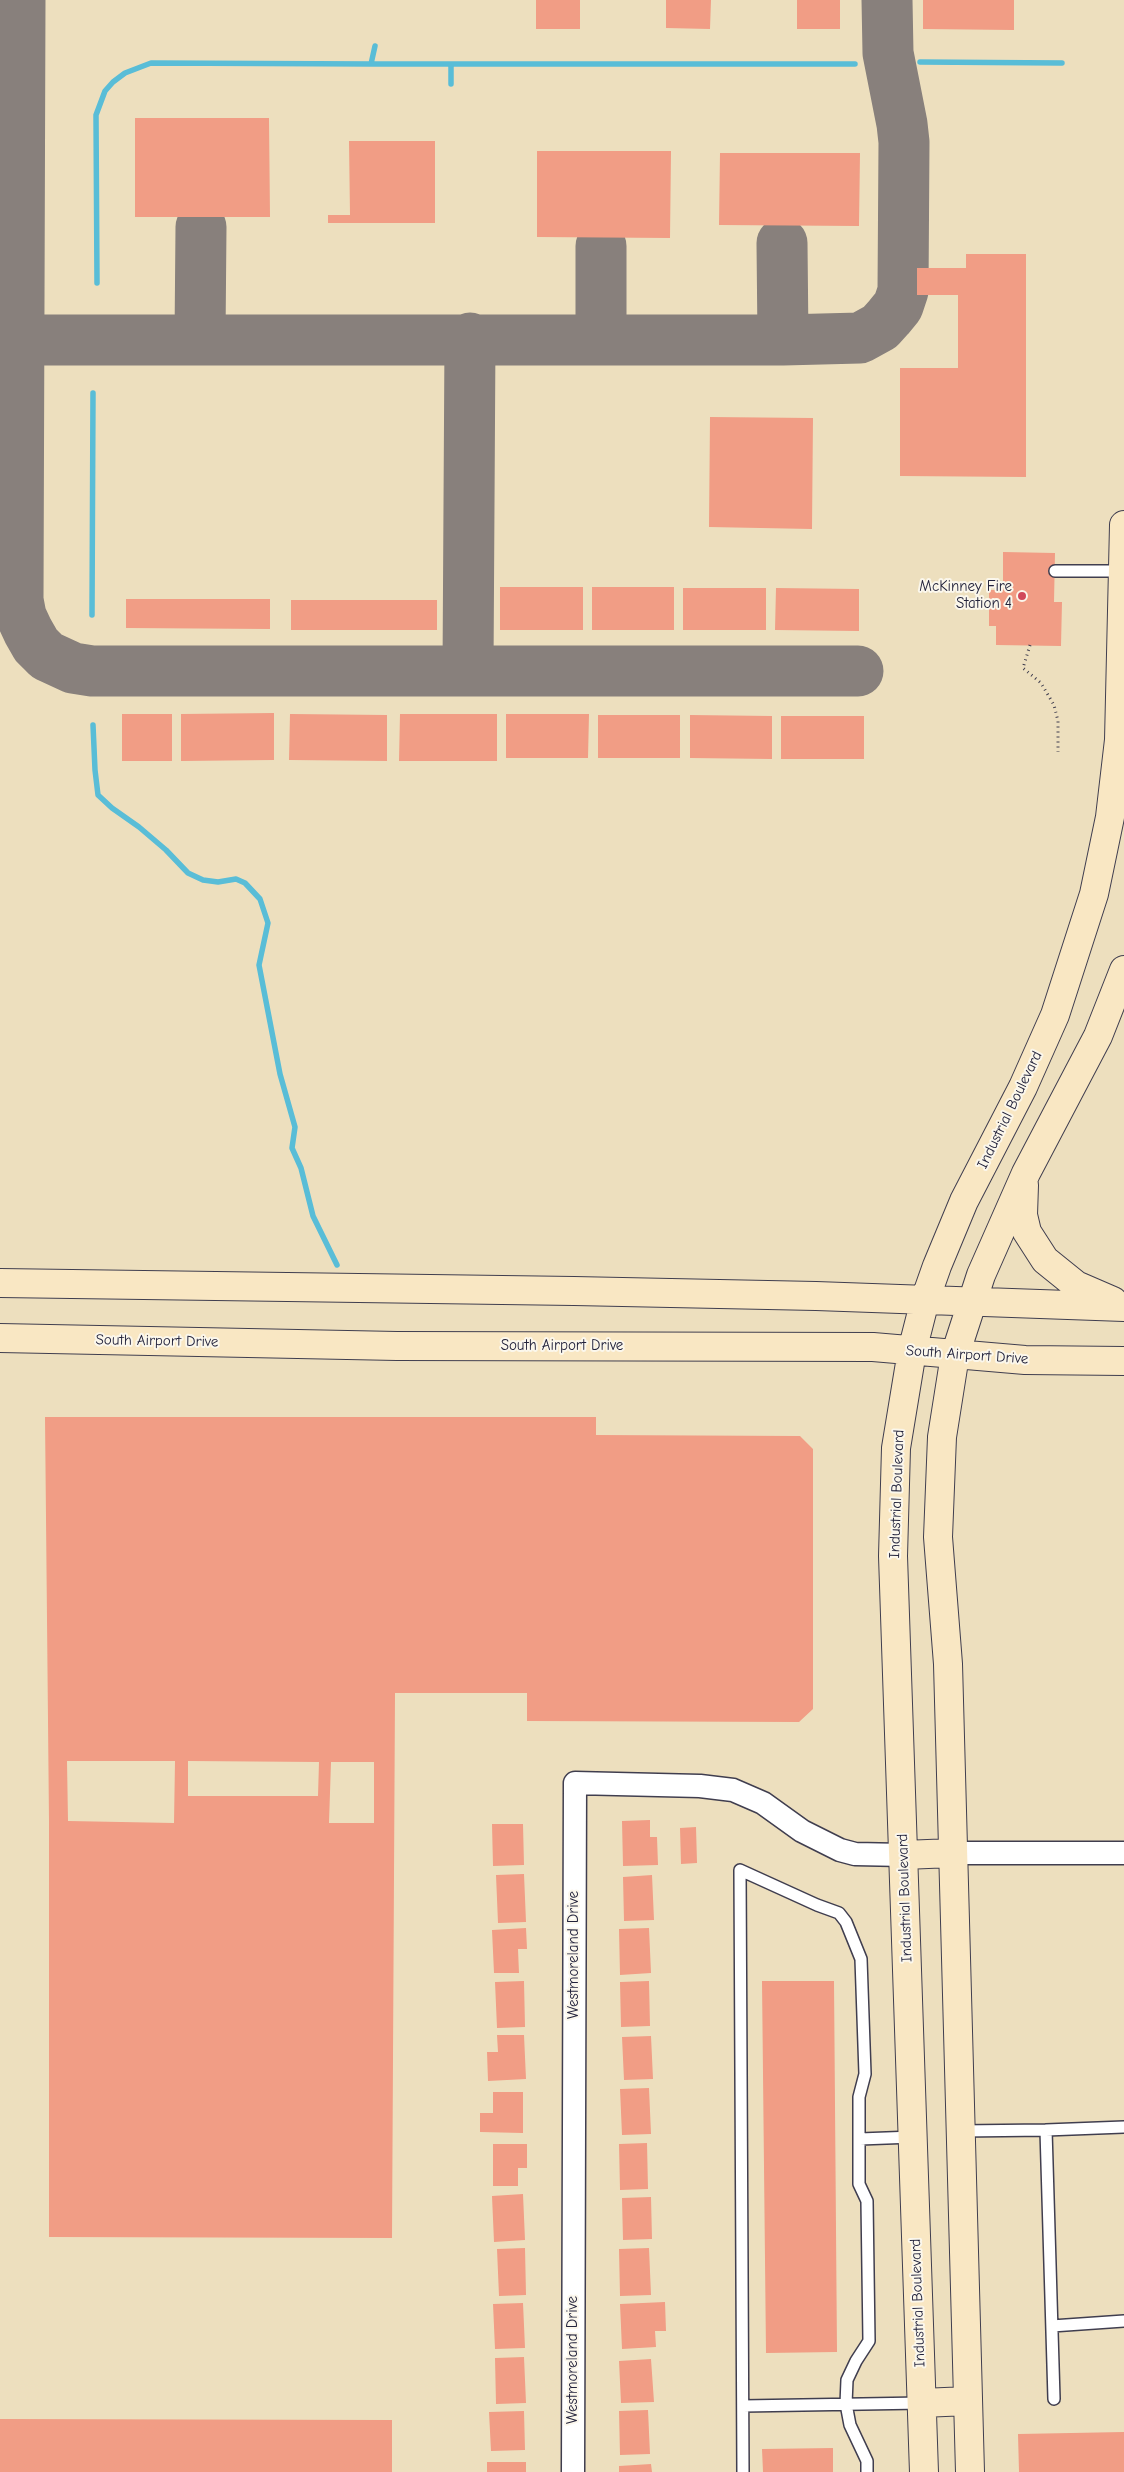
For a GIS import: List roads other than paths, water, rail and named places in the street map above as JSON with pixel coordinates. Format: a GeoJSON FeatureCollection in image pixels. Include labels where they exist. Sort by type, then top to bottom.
{"type":"FeatureCollection","features":[{"type":"Feature","properties":{"kind":"main road","name":"Industrial Boulevard"},"geometry":{"type":"LineString","coordinates":[[924,2472],[893,1556],[894,1475],[899,1422],[912,1351],[925,1300],[964,1202],[1023,1087],[1055,1015],[1094,894],[1110,818],[1118,758],[1124,525]]}},
{"type":"Feature","properties":{"kind":"main road"},"geometry":{"type":"LineString","coordinates":[[970,2472],[948,1664],[938,1516],[942,1436],[955,1355],[970,1303],[995,1240],[1026,1173],[1098,1036],[1124,970]]}},
{"type":"Feature","properties":{"kind":"main road"},"geometry":{"type":"LineString","coordinates":[[1026,1173],[1023,1215],[1027,1232],[1033,1244],[1061,1275],[1076,1285],[1124,1307]]}},
{"type":"Feature","properties":{"kind":"main road"},"geometry":{"type":"LineString","coordinates":[[0,1283],[574,1290],[1124,1307]]}},
{"type":"Feature","properties":{"kind":"main road","name":"South Airport Drive"},"geometry":{"type":"LineString","coordinates":[[0,1338],[396,1346],[873,1347],[1025,1360],[1124,1361]]}},
{"type":"Feature","properties":{"kind":"main road"},"geometry":{"type":"LineString","coordinates":[[904,1855],[952,1853]]}},
{"type":"Feature","properties":{"kind":"main road"},"geometry":{"type":"LineString","coordinates":[[922,2403],[968,2401]]}},
{"type":"Feature","properties":{"kind":"street","name":"Westmoreland Drive"},"geometry":{"type":"LineString","coordinates":[[573,2472],[575,1783],[700,1786],[732,1790],[762,1803],[802,1831],[840,1850],[855,1854],[904,1855]]}},
{"type":"Feature","properties":{"kind":"street"},"geometry":{"type":"LineString","coordinates":[[952,1853],[1124,1853]]}},
{"type":"Feature","properties":{"kind":"lane"},"geometry":{"type":"LineString","coordinates":[[1054,571],[1124,571]]}},
{"type":"Feature","properties":{"kind":"lane"},"geometry":{"type":"LineString","coordinates":[[743,2472],[740,1870],[839,1913],[855,1940],[861,1959],[865,2074],[859,2097],[859,2184],[867,2201],[869,2341],[847,2380],[846,2404],[850,2425],[867,2461],[867,2472]]}},
{"type":"Feature","properties":{"kind":"lane"},"geometry":{"type":"LineString","coordinates":[[960,2131],[1124,2127]]}},
{"type":"Feature","properties":{"kind":"lane"},"geometry":{"type":"LineString","coordinates":[[1046,2130],[1054,2399]]}},
{"type":"Feature","properties":{"kind":"lane"},"geometry":{"type":"LineString","coordinates":[[860,2138],[913,2137]]}},
{"type":"Feature","properties":{"kind":"lane"},"geometry":{"type":"LineString","coordinates":[[1052,2326],[1124,2321]]}},
{"type":"Feature","properties":{"kind":"lane"},"geometry":{"type":"LineString","coordinates":[[743,2406],[922,2403]]}},
{"type":"Feature","properties":{"kind":"waterway"},"geometry":{"type":"LineString","coordinates":[[97,283],[96,115],[105,91],[113,82],[125,73],[151,63],[371,64],[375,46]]}},
{"type":"Feature","properties":{"kind":"waterway"},"geometry":{"type":"LineString","coordinates":[[920,62],[1062,63]]}},
{"type":"Feature","properties":{"kind":"waterway"},"geometry":{"type":"LineString","coordinates":[[371,64],[855,64]]}},
{"type":"Feature","properties":{"kind":"waterway"},"geometry":{"type":"LineString","coordinates":[[451,64],[451,84]]}},
{"type":"Feature","properties":{"kind":"waterway"},"geometry":{"type":"LineString","coordinates":[[92,615],[93,393]]}},
{"type":"Feature","properties":{"kind":"waterway"},"geometry":{"type":"LineString","coordinates":[[93,725],[98,795],[166,850],[188,873],[203,880],[218,882],[236,879],[245,883],[260,899],[268,923],[259,965],[280,1074],[295,1127],[292,1148],[301,1168],[313,1216],[337,1265]]}},
{"type":"Feature","properties":{"kind":"place","name":"McKinney Fire Station 4"},"geometry":{"type":"Point","coordinates":[1022,596]}}]}
